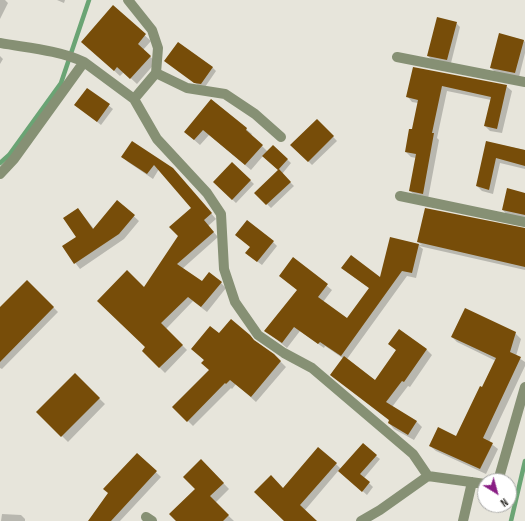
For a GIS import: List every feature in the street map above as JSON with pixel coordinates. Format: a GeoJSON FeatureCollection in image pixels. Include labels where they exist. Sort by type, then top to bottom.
{"type":"FeatureCollection","features":[{"type":"Feature","properties":{"kind":"street"},"geometry":{"type":"LineString","coordinates":[[128,0],[152,30],[158,48],[156,73],[134,99]]}},
{"type":"Feature","properties":{"kind":"street"},"geometry":{"type":"LineString","coordinates":[[0,44],[64,55],[80,60],[134,99],[157,139],[207,193],[221,214],[224,269],[235,302],[258,334],[284,353],[312,368],[413,454],[428,476]]}},
{"type":"Feature","properties":{"kind":"street"},"geometry":{"type":"LineString","coordinates":[[397,57],[525,82]]}},
{"type":"Feature","properties":{"kind":"street"},"geometry":{"type":"LineString","coordinates":[[0,174],[14,159],[80,60]]}},
{"type":"Feature","properties":{"kind":"street"},"geometry":{"type":"LineString","coordinates":[[156,73],[187,88],[225,94],[255,114],[281,137]]}},
{"type":"Feature","properties":{"kind":"street"},"geometry":{"type":"LineString","coordinates":[[400,196],[525,222]]}},
{"type":"Feature","properties":{"kind":"street"},"geometry":{"type":"LineString","coordinates":[[500,473],[525,387]]}},
{"type":"Feature","properties":{"kind":"street"},"geometry":{"type":"LineString","coordinates":[[361,521],[380,510],[428,476],[477,483]]}},
{"type":"Feature","properties":{"kind":"street"},"geometry":{"type":"LineString","coordinates":[[463,521],[472,482]]}},
{"type":"Feature","properties":{"kind":"building"},"geometry":{"type":"Polygon","coordinates":[[[113,5],[146,34],[138,44],[151,56],[130,79],[117,67],[114,71],[81,42],[113,5]]]}},
{"type":"Feature","properties":{"kind":"building"},"geometry":{"type":"Polygon","coordinates":[[[437,17],[457,22],[447,60],[427,56],[437,17]]]}},
{"type":"Feature","properties":{"kind":"building"},"geometry":{"type":"Polygon","coordinates":[[[499,33],[524,40],[515,73],[490,68],[499,33]]]}},
{"type":"Feature","properties":{"kind":"building"},"geometry":{"type":"Polygon","coordinates":[[[178,42],[213,67],[201,84],[194,83],[164,61],[178,42]]]}},
{"type":"Feature","properties":{"kind":"building"},"geometry":{"type":"Polygon","coordinates":[[[413,67],[507,85],[497,129],[484,126],[491,97],[442,86],[432,133],[434,133],[423,194],[409,191],[416,154],[405,152],[409,129],[412,129],[418,100],[406,97],[413,67]]]}},
{"type":"Feature","properties":{"kind":"building"},"geometry":{"type":"Polygon","coordinates":[[[87,88],[110,104],[97,122],[74,105],[87,88]]]}},
{"type":"Feature","properties":{"kind":"building"},"geometry":{"type":"Polygon","coordinates":[[[211,99],[247,128],[246,130],[263,145],[245,165],[203,130],[194,140],[184,132],[211,99]]]}},
{"type":"Feature","properties":{"kind":"building"},"geometry":{"type":"Polygon","coordinates":[[[317,119],[334,136],[308,162],[290,145],[317,119]]]}},
{"type":"Feature","properties":{"kind":"building"},"geometry":{"type":"Polygon","coordinates":[[[132,141],[173,168],[212,213],[204,220],[214,232],[177,264],[202,281],[209,272],[222,282],[201,307],[188,297],[161,323],[183,345],[159,368],[142,351],[145,347],[97,301],[127,270],[144,287],[178,236],[169,227],[191,208],[154,165],[147,174],[121,157],[132,141]]]}},
{"type":"Feature","properties":{"kind":"building"},"geometry":{"type":"Polygon","coordinates":[[[486,141],[525,150],[525,166],[496,158],[489,190],[476,186],[486,141]]]}},
{"type":"Feature","properties":{"kind":"building"},"geometry":{"type":"Polygon","coordinates":[[[273,145],[288,159],[278,170],[262,156],[273,145]]]}},
{"type":"Feature","properties":{"kind":"building"},"geometry":{"type":"Polygon","coordinates":[[[232,162],[251,180],[232,200],[213,182],[232,162]]]}},
{"type":"Feature","properties":{"kind":"building"},"geometry":{"type":"Polygon","coordinates":[[[279,169],[291,182],[266,205],[254,193],[279,169]]]}},
{"type":"Feature","properties":{"kind":"building"},"geometry":{"type":"Polygon","coordinates":[[[507,188],[525,193],[525,215],[502,210],[507,188]]]}},
{"type":"Feature","properties":{"kind":"building"},"geometry":{"type":"Polygon","coordinates":[[[117,200],[135,215],[119,234],[74,264],[62,246],[76,237],[63,218],[78,208],[93,229],[117,200]]]}},
{"type":"Feature","properties":{"kind":"building"},"geometry":{"type":"Polygon","coordinates":[[[425,208],[525,228],[525,267],[417,242],[425,208]]]}},
{"type":"Feature","properties":{"kind":"building"},"geometry":{"type":"Polygon","coordinates":[[[247,220],[274,241],[257,262],[245,253],[250,247],[235,235],[247,220]]]}},
{"type":"Feature","properties":{"kind":"building"},"geometry":{"type":"Polygon","coordinates":[[[390,237],[419,244],[412,273],[402,271],[341,356],[320,342],[318,344],[294,327],[282,343],[264,331],[297,290],[279,276],[293,257],[328,284],[318,297],[347,318],[369,288],[341,268],[351,255],[380,277],[390,237]]]}},
{"type":"Feature","properties":{"kind":"building"},"geometry":{"type":"Polygon","coordinates":[[[27,280],[54,307],[0,362],[0,307],[27,280]]]}},
{"type":"Feature","properties":{"kind":"building"},"geometry":{"type":"Polygon","coordinates":[[[465,308],[516,332],[510,352],[521,357],[483,438],[493,443],[480,469],[429,446],[438,427],[456,436],[480,386],[482,387],[496,358],[451,337],[465,308]]]}},
{"type":"Feature","properties":{"kind":"building"},"geometry":{"type":"Polygon","coordinates":[[[231,319],[254,340],[274,354],[281,361],[251,397],[230,380],[226,384],[225,383],[187,422],[172,407],[209,370],[201,363],[204,360],[191,349],[210,326],[219,333],[231,319]]]}},
{"type":"Feature","properties":{"kind":"building"},"geometry":{"type":"Polygon","coordinates":[[[399,329],[427,349],[404,382],[402,381],[386,402],[417,421],[408,435],[388,423],[389,420],[330,375],[344,356],[375,380],[396,350],[388,344],[399,329]]]}},
{"type":"Feature","properties":{"kind":"building"},"geometry":{"type":"Polygon","coordinates":[[[75,373],[100,398],[61,437],[36,412],[75,373]]]}},
{"type":"Feature","properties":{"kind":"building"},"geometry":{"type":"Polygon","coordinates":[[[363,443],[377,455],[360,474],[370,482],[362,492],[338,471],[363,443]]]}},
{"type":"Feature","properties":{"kind":"building"},"geometry":{"type":"Polygon","coordinates":[[[318,447],[337,463],[300,505],[317,521],[284,521],[254,492],[271,475],[283,488],[318,447]]]}},
{"type":"Feature","properties":{"kind":"building"},"geometry":{"type":"Polygon","coordinates":[[[137,453],[157,471],[111,521],[88,521],[108,493],[103,489],[137,453]]]}},
{"type":"Feature","properties":{"kind":"building"},"geometry":{"type":"Polygon","coordinates":[[[201,459],[224,483],[210,496],[229,515],[223,521],[176,521],[169,514],[195,489],[183,477],[201,459]]]}},
{"type":"Feature","properties":{"kind":"waterway"},"geometry":{"type":"LineString","coordinates":[[0,163],[9,155],[61,83],[89,0]]}},
{"type":"Feature","properties":{"kind":"waterway"},"geometry":{"type":"LineString","coordinates":[[511,521],[525,461]]}}]}
